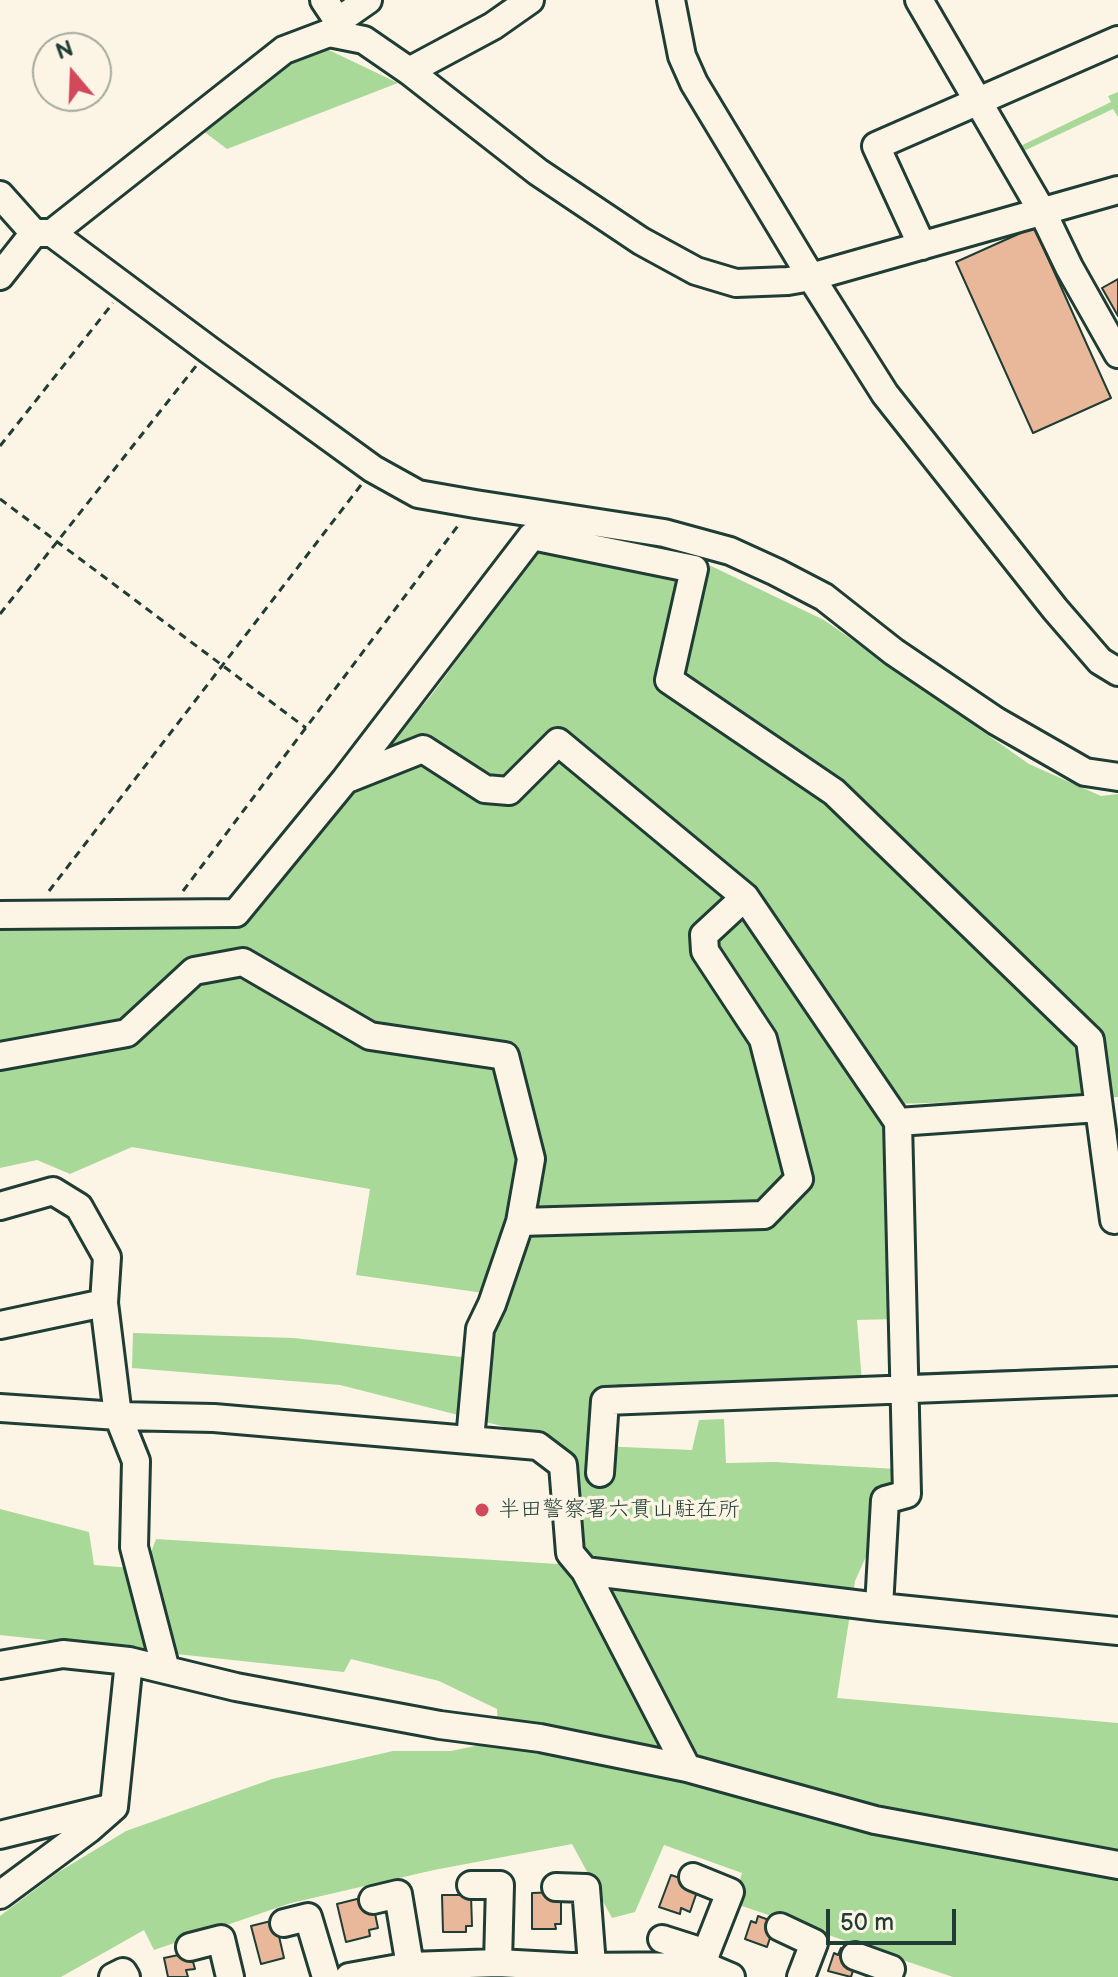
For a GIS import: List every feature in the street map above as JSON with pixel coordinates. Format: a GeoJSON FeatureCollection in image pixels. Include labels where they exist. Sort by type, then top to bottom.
{"type":"FeatureCollection","features":[{"type":"Feature","properties":{"kind":"street"},"geometry":{"type":"LineString","coordinates":[[324,0],[338,21],[368,0]]}},
{"type":"Feature","properties":{"kind":"street"},"geometry":{"type":"LineString","coordinates":[[409,71],[493,26],[530,0]]}},
{"type":"Feature","properties":{"kind":"street"},"geometry":{"type":"LineString","coordinates":[[671,0],[682,56],[694,83],[885,394],[1055,609],[1100,661],[1118,672]]}},
{"type":"Feature","properties":{"kind":"street"},"geometry":{"type":"LineString","coordinates":[[919,0],[1043,213],[1069,267],[1118,354]]}},
{"type":"Feature","properties":{"kind":"street"},"geometry":{"type":"LineString","coordinates":[[0,276],[43,233],[284,50],[329,33],[364,40],[409,71],[538,172],[641,241],[696,271],[736,283],[811,277],[1118,190]]}},
{"type":"Feature","properties":{"kind":"street"},"geometry":{"type":"LineString","coordinates":[[922,246],[876,146],[1118,40]]}},
{"type":"Feature","properties":{"kind":"street"},"geometry":{"type":"LineString","coordinates":[[0,195],[43,233],[125,288],[373,469],[418,494],[664,533],[730,551],[824,597],[894,652],[996,721],[1085,772],[1118,777]]}},
{"type":"Feature","properties":{"kind":"street"},"geometry":{"type":"LineString","coordinates":[[0,915],[236,913],[345,780],[532,536],[694,569],[669,680],[834,792],[1090,1040],[1114,1220],[1118,1219]]}},
{"type":"Feature","properties":{"kind":"street"},"geometry":{"type":"LineString","coordinates":[[345,780],[423,749],[485,789],[509,791],[558,742],[745,897],[898,1122],[907,1494],[885,1500],[879,1607]]}},
{"type":"Feature","properties":{"kind":"street"},"geometry":{"type":"LineString","coordinates":[[520,1222],[764,1215],[799,1179],[763,1039],[705,951],[704,935],[745,897]]}},
{"type":"Feature","properties":{"kind":"street"},"geometry":{"type":"LineString","coordinates":[[0,1056],[127,1033],[194,971],[243,962],[370,1036],[505,1056],[531,1159],[520,1222],[492,1304],[480,1329],[470,1440]]}},
{"type":"Feature","properties":{"kind":"street"},"geometry":{"type":"LineString","coordinates":[[898,1122],[1099,1108]]}},
{"type":"Feature","properties":{"kind":"street"},"geometry":{"type":"LineString","coordinates":[[0,1206],[53,1191],[79,1207],[107,1257],[104,1303],[118,1416],[136,1461],[134,1547],[166,1670]]}},
{"type":"Feature","properties":{"kind":"street"},"geometry":{"type":"LineString","coordinates":[[0,1325],[104,1303]]}},
{"type":"Feature","properties":{"kind":"street"},"geometry":{"type":"LineString","coordinates":[[600,1473],[605,1401],[1118,1381]]}},
{"type":"Feature","properties":{"kind":"street"},"geometry":{"type":"LineString","coordinates":[[0,1408],[118,1416],[214,1418],[538,1446],[563,1465],[570,1553],[585,1571],[687,1768]]}},
{"type":"Feature","properties":{"kind":"street"},"geometry":{"type":"LineString","coordinates":[[585,1571],[879,1607],[1118,1631]]}},
{"type":"Feature","properties":{"kind":"street"},"geometry":{"type":"LineString","coordinates":[[0,1665],[63,1654],[129,1661],[236,1687],[440,1725],[540,1738],[687,1768],[875,1820],[1118,1865]]}},
{"type":"Feature","properties":{"kind":"street"},"geometry":{"type":"LineString","coordinates":[[0,1895],[114,1807],[129,1661]]}},
{"type":"Feature","properties":{"kind":"street"},"geometry":{"type":"LineString","coordinates":[[0,1835],[114,1807]]}},
{"type":"Feature","properties":{"kind":"street"},"geometry":{"type":"LineString","coordinates":[[693,1877],[730,1892],[705,1960]]}},
{"type":"Feature","properties":{"kind":"street"},"geometry":{"type":"LineString","coordinates":[[471,1885],[500,1885],[498,1963]]}},
{"type":"Feature","properties":{"kind":"street"},"geometry":{"type":"LineString","coordinates":[[556,1887],[586,1888],[578,1970]]}},
{"type":"Feature","properties":{"kind":"street"},"geometry":{"type":"LineString","coordinates":[[373,1900],[398,1894],[410,1966]]}},
{"type":"Feature","properties":{"kind":"street"},"geometry":{"type":"LineString","coordinates":[[284,1923],[308,1917],[326,1977]]}},
{"type":"Feature","properties":{"kind":"street"},"geometry":{"type":"LineString","coordinates":[[780,1927],[814,1943],[801,1977]]}},
{"type":"Feature","properties":{"kind":"street"},"geometry":{"type":"LineString","coordinates":[[190,1947],[221,1939],[230,1977]]}},
{"type":"Feature","properties":{"kind":"street"},"geometry":{"type":"LineString","coordinates":[[662,1939],[731,1977]]}},
{"type":"Feature","properties":{"kind":"street"},"geometry":{"type":"LineString","coordinates":[[855,1956],[891,1969],[888,1977]]}},
{"type":"Feature","properties":{"kind":"street"},"geometry":{"type":"LineString","coordinates":[[349,1977],[410,1966],[498,1963],[578,1970],[705,1960]]}},
{"type":"Feature","properties":{"kind":"street"},"geometry":{"type":"LineString","coordinates":[[113,1977],[123,1972],[126,1977]]}},
{"type":"Feature","properties":{"kind":"path"},"geometry":{"type":"LineString","coordinates":[[0,446],[125,288]]}},
{"type":"Feature","properties":{"kind":"path"},"geometry":{"type":"LineString","coordinates":[[0,614],[209,350]]}},
{"type":"Feature","properties":{"kind":"path"},"geometry":{"type":"LineString","coordinates":[[49,891],[373,469]]}},
{"type":"Feature","properties":{"kind":"path"},"geometry":{"type":"LineString","coordinates":[[0,499],[306,728]]}},
{"type":"Feature","properties":{"kind":"path"},"geometry":{"type":"LineString","coordinates":[[183,891],[475,504]]}},
{"type":"Feature","properties":{"kind":"green space"},"geometry":{"type":"Polygon","coordinates":[[[329,50],[398,83],[227,149],[202,130],[292,63],[329,50]]]}},
{"type":"Feature","properties":{"kind":"green space"},"geometry":{"type":"Polygon","coordinates":[[[1118,92],[1118,117],[1113,109],[1011,157],[1008,152],[1111,102],[1108,96],[1118,92]]]}},
{"type":"Feature","properties":{"kind":"green space"},"geometry":{"type":"Polygon","coordinates":[[[539,550],[709,565],[824,620],[1029,764],[1101,796],[1118,794],[1118,1097],[896,1104],[896,1319],[857,1320],[862,1382],[602,1389],[600,1446],[692,1450],[699,1420],[724,1419],[726,1463],[774,1462],[897,1469],[898,1486],[855,1581],[837,1698],[1118,1723],[1118,1977],[953,1977],[733,1903],[742,1873],[664,1845],[635,1912],[612,1918],[572,1844],[434,1870],[291,1903],[154,1950],[144,1930],[61,1977],[0,1977],[0,1916],[57,1873],[126,1831],[272,1779],[393,1751],[451,1751],[499,1741],[497,1709],[439,1681],[351,1659],[344,1672],[0,1635],[0,1509],[89,1532],[94,1565],[145,1569],[156,1539],[558,1564],[581,1554],[578,1460],[537,1435],[340,1385],[132,1368],[133,1333],[294,1338],[488,1360],[505,1296],[356,1275],[370,1189],[132,1147],[70,1174],[37,1160],[0,1168],[0,922],[238,921],[430,697],[539,550]]]}},
{"type":"Feature","properties":{"kind":"building"},"geometry":{"type":"Polygon","coordinates":[[[1034,227],[1111,398],[1033,433],[956,262],[1034,227]]]}},
{"type":"Feature","properties":{"kind":"building"},"geometry":{"type":"Polygon","coordinates":[[[1118,279],[1118,316],[1102,288],[1118,279]]]}},
{"type":"Feature","properties":{"kind":"building"},"geometry":{"type":"Polygon","coordinates":[[[671,1875],[691,1882],[698,1889],[690,1912],[681,1908],[680,1914],[659,1907],[671,1875]]]}},
{"type":"Feature","properties":{"kind":"building"},"geometry":{"type":"Polygon","coordinates":[[[561,1892],[561,1924],[555,1924],[556,1929],[532,1929],[532,1893],[561,1892]]]}},
{"type":"Feature","properties":{"kind":"building"},"geometry":{"type":"Polygon","coordinates":[[[442,1895],[471,1895],[472,1926],[466,1926],[466,1932],[443,1932],[442,1895]]]}},
{"type":"Feature","properties":{"kind":"building"},"geometry":{"type":"Polygon","coordinates":[[[361,1898],[373,1904],[378,1928],[369,1930],[370,1936],[346,1942],[337,1904],[361,1898]]]}},
{"type":"Feature","properties":{"kind":"building"},"geometry":{"type":"Polygon","coordinates":[[[758,1916],[769,1920],[767,1927],[773,1929],[767,1947],[745,1939],[751,1921],[756,1923],[758,1916]]]}},
{"type":"Feature","properties":{"kind":"building"},"geometry":{"type":"Polygon","coordinates":[[[279,1919],[278,1932],[284,1958],[261,1964],[251,1926],[279,1919]]]}},
{"type":"Feature","properties":{"kind":"building"},"geometry":{"type":"Polygon","coordinates":[[[841,1948],[852,1952],[856,1961],[851,1977],[828,1971],[834,1953],[838,1955],[841,1948]]]}},
{"type":"Feature","properties":{"kind":"building"},"geometry":{"type":"Polygon","coordinates":[[[183,1954],[184,1960],[192,1958],[195,1969],[186,1970],[188,1977],[168,1977],[164,1958],[183,1954]]]}},
{"type":"Feature","properties":{"kind":"waterway"},"geometry":{"type":"LineString","coordinates":[[915,1375],[1118,1368]]}},
{"type":"Feature","properties":{"kind":"waterway"},"geometry":{"type":"LineString","coordinates":[[618,1387],[665,1386]]}},
{"type":"Feature","properties":{"kind":"place","name":"半田警察署六貫山駐在所"},"geometry":{"type":"Point","coordinates":[482,1510]}}]}
